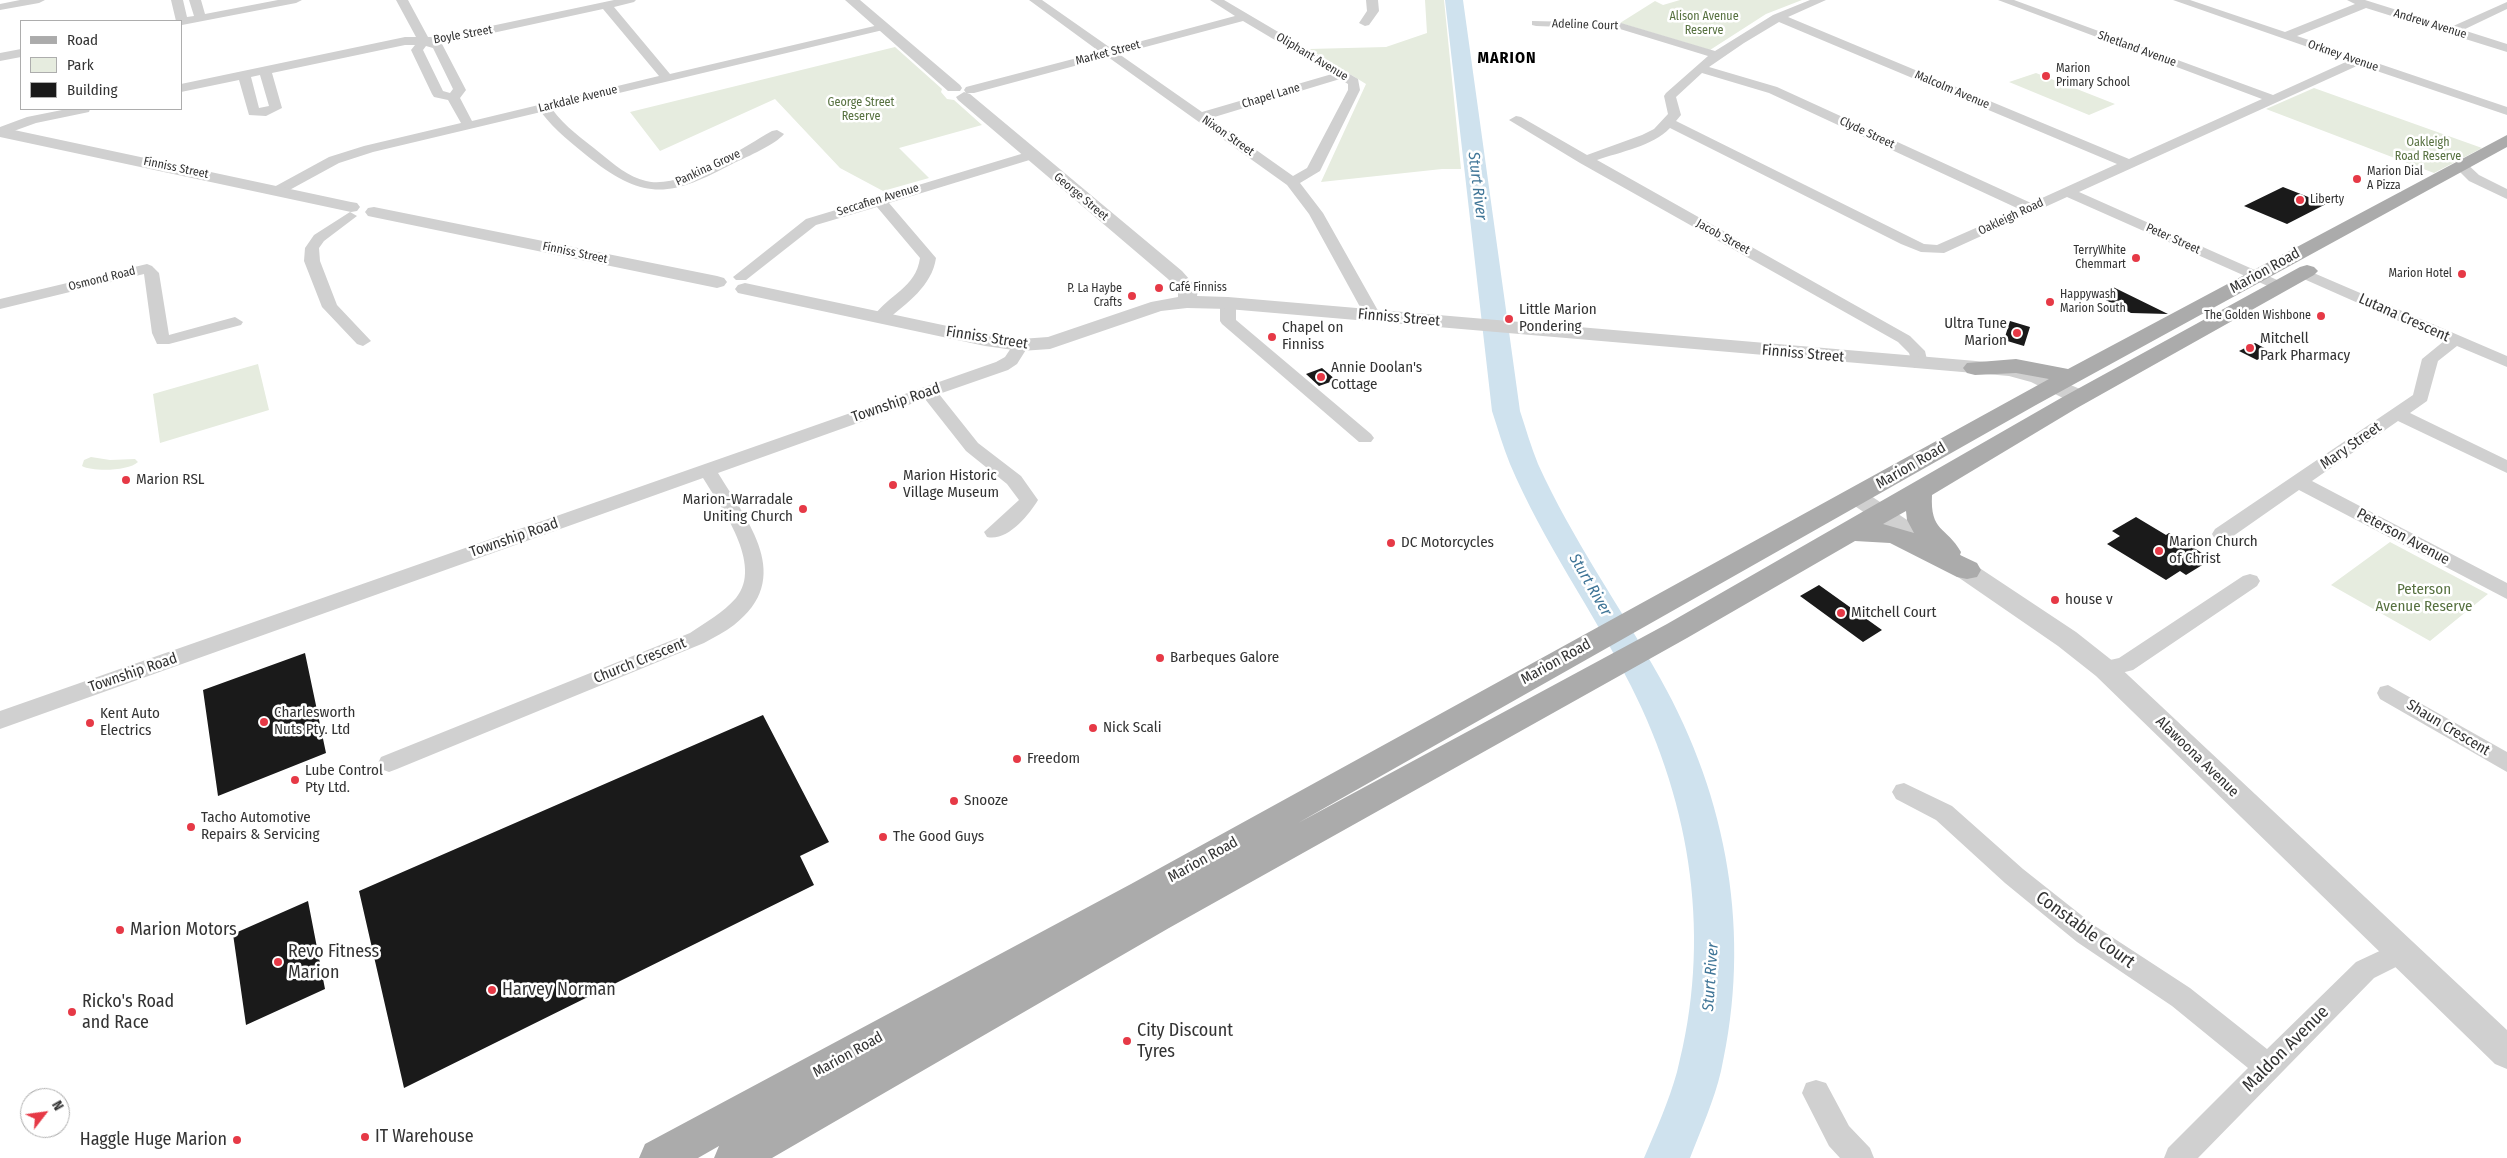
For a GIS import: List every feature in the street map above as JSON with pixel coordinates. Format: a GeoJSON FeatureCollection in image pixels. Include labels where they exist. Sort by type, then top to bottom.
{"type":"FeatureCollection","features":[{"type":"Feature","properties":{"kind":"main road","name":"Marion Road"},"geometry":{"type":"LineString","coordinates":[[734,1158],[1157,917],[1599,656],[1657,607],[1857,497],[2064,391],[2279,286],[2469,175],[2507,140]]}},
{"type":"Feature","properties":{"kind":"main road","name":"Marion Road"},"geometry":{"type":"LineString","coordinates":[[659,1158],[1143,894],[1599,656],[1677,631],[1881,514],[1920,490],[2064,391],[2257,276],[2469,175],[2507,159]]}},
{"type":"Feature","properties":{"kind":"main road"},"geometry":{"type":"LineString","coordinates":[[1975,368],[2016,366],[2064,391]]}},
{"type":"Feature","properties":{"kind":"main road"},"geometry":{"type":"LineString","coordinates":[[1920,490],[1917,513],[1922,527],[1967,570]]}},
{"type":"Feature","properties":{"kind":"main road"},"geometry":{"type":"LineString","coordinates":[[1850,532],[1883,531],[1915,544],[1967,570]]}},
{"type":"Feature","properties":{"kind":"street"},"geometry":{"type":"LineString","coordinates":[[0,7],[39,0]]}},
{"type":"Feature","properties":{"kind":"street"},"geometry":{"type":"LineString","coordinates":[[176,0],[181,20]]}},
{"type":"Feature","properties":{"kind":"street"},"geometry":{"type":"LineString","coordinates":[[195,0],[200,18]]}},
{"type":"Feature","properties":{"kind":"street"},"geometry":{"type":"LineString","coordinates":[[182,22],[296,0]]}},
{"type":"Feature","properties":{"kind":"street"},"geometry":{"type":"LineString","coordinates":[[402,0],[424,41],[438,46],[460,90],[452,97]]}},
{"type":"Feature","properties":{"kind":"street","name":"Boyle Street"},"geometry":{"type":"LineString","coordinates":[[182,88],[406,41],[439,41],[630,0]]}},
{"type":"Feature","properties":{"kind":"street","name":"George Street"},"geometry":{"type":"LineString","coordinates":[[852,0],[963,91],[1031,155],[1175,275],[1188,289],[1187,302]]}},
{"type":"Feature","properties":{"kind":"street","name":"Nixon Street"},"geometry":{"type":"LineString","coordinates":[[1035,0],[1292,182],[1316,213],[1372,316]]}},
{"type":"Feature","properties":{"kind":"street","name":"Oliphant Avenue"},"geometry":{"type":"LineString","coordinates":[[1216,0],[1354,82],[1354,90],[1313,172],[1292,182]]}},
{"type":"Feature","properties":{"kind":"street"},"geometry":{"type":"LineString","coordinates":[[1365,23],[1374,12],[1372,0]]}},
{"type":"Feature","properties":{"kind":"street"},"geometry":{"type":"LineString","coordinates":[[1585,160],[1659,132],[1675,115],[1670,96],[1683,81],[1777,17],[1820,0]]}},
{"type":"Feature","properties":{"kind":"street","name":"Shetland Avenue"},"geometry":{"type":"LineString","coordinates":[[2004,0],[2270,98]]}},
{"type":"Feature","properties":{"kind":"street","name":"Orkney Avenue"},"geometry":{"type":"LineString","coordinates":[[2179,0],[2507,111]]}},
{"type":"Feature","properties":{"kind":"street","name":"Andrew Avenue"},"geometry":{"type":"LineString","coordinates":[[2353,0],[2507,48]]}},
{"type":"Feature","properties":{"kind":"street"},"geometry":{"type":"LineString","coordinates":[[2286,36],[2365,4]]}},
{"type":"Feature","properties":{"kind":"street"},"geometry":{"type":"LineString","coordinates":[[606,5],[667,78]]}},
{"type":"Feature","properties":{"kind":"street"},"geometry":{"type":"LineString","coordinates":[[2452,31],[2507,5]]}},
{"type":"Feature","properties":{"kind":"street","name":"Market Street"},"geometry":{"type":"LineString","coordinates":[[963,91],[1245,17]]}},
{"type":"Feature","properties":{"kind":"street","name":"Malcolm Avenue"},"geometry":{"type":"LineString","coordinates":[[1777,17],[2128,164]]}},
{"type":"Feature","properties":{"kind":"street","name":"Adeline Court"},"geometry":{"type":"LineString","coordinates":[[1536,24],[1621,26],[1719,56]]}},
{"type":"Feature","properties":{"kind":"street","name":"Larkdale Avenue"},"geometry":{"type":"LineString","coordinates":[[279,190],[334,160],[369,149],[883,27]]}},
{"type":"Feature","properties":{"kind":"street"},"geometry":{"type":"LineString","coordinates":[[424,41],[417,50],[438,94],[452,97],[468,126]]}},
{"type":"Feature","properties":{"kind":"street"},"geometry":{"type":"LineString","coordinates":[[0,57],[20,53]]}},
{"type":"Feature","properties":{"kind":"street","name":"Oakleigh Road"},"geometry":{"type":"LineString","coordinates":[[1668,122],[1921,248],[1939,250],[2270,98],[2358,61]]}},
{"type":"Feature","properties":{"kind":"street","name":"Clyde Street"},"geometry":{"type":"LineString","coordinates":[[1700,68],[1773,90],[2030,208]]}},
{"type":"Feature","properties":{"kind":"street"},"geometry":{"type":"LineString","coordinates":[[244,75],[254,112],[266,112],[276,108],[266,71]]}},
{"type":"Feature","properties":{"kind":"street","name":"Chapel Lane"},"geometry":{"type":"LineString","coordinates":[[1201,117],[1341,75]]}},
{"type":"Feature","properties":{"kind":"street","name":"Pankina Grove"},"geometry":{"type":"LineString","coordinates":[[544,108],[557,127],[617,173],[646,186],[682,183],[777,134]]}},
{"type":"Feature","properties":{"kind":"street"},"geometry":{"type":"LineString","coordinates":[[0,132],[32,120],[79,110]]}},
{"type":"Feature","properties":{"kind":"street","name":"Jacob Street"},"geometry":{"type":"LineString","coordinates":[[1516,120],[1904,339],[1917,351],[1920,364]]}},
{"type":"Feature","properties":{"kind":"street","name":"Finniss Street"},"geometry":{"type":"LineString","coordinates":[[0,132],[279,190],[350,212],[359,217],[374,212],[716,282],[714,285],[715,291],[723,294],[735,294],[743,283],[881,317],[1021,345],[1050,343],[1158,306],[1187,302],[1228,303],[1975,368],[2064,391]]}},
{"type":"Feature","properties":{"kind":"street","name":"Seccafien Avenue"},"geometry":{"type":"LineString","coordinates":[[743,283],[811,222],[1031,155]]}},
{"type":"Feature","properties":{"kind":"street"},"geometry":{"type":"LineString","coordinates":[[2469,175],[2507,182]]}},
{"type":"Feature","properties":{"kind":"street"},"geometry":{"type":"LineString","coordinates":[[2469,175],[2507,196]]}},
{"type":"Feature","properties":{"kind":"street","name":"Peter Street"},"geometry":{"type":"LineString","coordinates":[[2067,192],[2279,286]]}},
{"type":"Feature","properties":{"kind":"street"},"geometry":{"type":"LineString","coordinates":[[879,200],[928,258],[925,274],[919,282],[881,317]]}},
{"type":"Feature","properties":{"kind":"street"},"geometry":{"type":"LineString","coordinates":[[350,212],[319,238],[312,248],[312,260],[330,307],[363,341]]}},
{"type":"Feature","properties":{"kind":"street","name":"Osmond Road"},"geometry":{"type":"LineString","coordinates":[[0,304],[147,268],[151,273],[160,333],[163,341],[235,322]]}},
{"type":"Feature","properties":{"kind":"street","name":"Lutana Crescent"},"geometry":{"type":"LineString","coordinates":[[2302,273],[2455,340],[2505,359]]}},
{"type":"Feature","properties":{"kind":"street"},"geometry":{"type":"LineString","coordinates":[[1228,303],[1228,321],[1364,438]]}},
{"type":"Feature","properties":{"kind":"street","name":"Mary Street"},"geometry":{"type":"LineString","coordinates":[[2222,534],[2421,397],[2430,359],[2455,340]]}},
{"type":"Feature","properties":{"kind":"street","name":"Township Road"},"geometry":{"type":"LineString","coordinates":[[0,720],[1002,366],[1011,360],[1021,345]]}},
{"type":"Feature","properties":{"kind":"street"},"geometry":{"type":"LineString","coordinates":[[929,392],[972,447],[1014,480],[1029,500],[1014,517],[994,532]]}},
{"type":"Feature","properties":{"kind":"street"},"geometry":{"type":"LineString","coordinates":[[2398,414],[2507,466]]}},
{"type":"Feature","properties":{"kind":"street","name":"Church Crescent"},"geometry":{"type":"LineString","coordinates":[[389,763],[696,638],[721,625],[742,607],[756,581],[755,555],[746,536],[707,470]]}},
{"type":"Feature","properties":{"kind":"street","name":"Peterson Avenue"},"geometry":{"type":"LineString","coordinates":[[2299,482],[2507,592]]}},
{"type":"Feature","properties":{"kind":"street","name":"Alawoona Avenue"},"geometry":{"type":"LineString","coordinates":[[1857,497],[2067,639],[2104,669],[2507,1053]]}},
{"type":"Feature","properties":{"kind":"street"},"geometry":{"type":"LineString","coordinates":[[2104,669],[2125,664],[2250,581]]}},
{"type":"Feature","properties":{"kind":"street","name":"Shaun Crescent"},"geometry":{"type":"LineString","coordinates":[[2388,693],[2507,763]]}},
{"type":"Feature","properties":{"kind":"street","name":"Constable Court"},"geometry":{"type":"LineString","coordinates":[[1904,792],[1944,813],[2014,876],[2086,934],[2181,997],[2268,1067]]}},
{"type":"Feature","properties":{"kind":"street","name":"Maldon Avenue"},"geometry":{"type":"LineString","coordinates":[[2178,1158],[2365,970],[2401,952]]}},
{"type":"Feature","properties":{"kind":"street"},"geometry":{"type":"LineString","coordinates":[[1816,1093],[1839,1136],[1860,1158]]}},
{"type":"Feature","properties":{"kind":"green space"},"geometry":{"type":"Polygon","coordinates":[[[1425,0],[1444,0],[1461,169],[1442,169],[1321,182],[1366,84],[1309,49],[1386,47],[1427,33],[1425,0]]]}},
{"type":"Feature","properties":{"kind":"green space","name":"Alison Avenue Reserve"},"geometry":{"type":"Polygon","coordinates":[[[1680,0],[1802,0],[1766,14],[1710,50],[1620,23],[1655,1],[1663,5],[1680,0]]]}},
{"type":"Feature","properties":{"kind":"green space","name":"George Street Reserve"},"geometry":{"type":"Polygon","coordinates":[[[895,47],[942,89],[941,92],[947,99],[954,100],[982,125],[899,148],[929,178],[883,191],[840,168],[775,99],[660,151],[630,112],[895,47]]]}},
{"type":"Feature","properties":{"kind":"green space"},"geometry":{"type":"Polygon","coordinates":[[[2036,73],[2115,104],[2089,115],[2009,82],[2036,73]]]}},
{"type":"Feature","properties":{"kind":"green space","name":"Oakleigh Road Reserve"},"geometry":{"type":"Polygon","coordinates":[[[2314,88],[2482,148],[2434,173],[2266,109],[2314,88]]]}},
{"type":"Feature","properties":{"kind":"green space"},"geometry":{"type":"Polygon","coordinates":[[[258,364],[269,410],[160,443],[153,394],[258,364]]]}},
{"type":"Feature","properties":{"kind":"green space"},"geometry":{"type":"Polygon","coordinates":[[[91,457],[110,460],[135,459],[138,462],[127,467],[111,470],[82,466],[84,460],[91,457]]]}},
{"type":"Feature","properties":{"kind":"green space","name":"Peterson Avenue Reserve"},"geometry":{"type":"Polygon","coordinates":[[[2390,542],[2488,594],[2430,641],[2331,585],[2390,542]]]}},
{"type":"Feature","properties":{"kind":"building"},"geometry":{"type":"Polygon","coordinates":[[[2283,187],[2326,204],[2287,224],[2244,206],[2283,187]]]}},
{"type":"Feature","properties":{"kind":"building"},"geometry":{"type":"Polygon","coordinates":[[[2113,287],[2168,314],[2131,313],[2096,295],[2113,287]]]}},
{"type":"Feature","properties":{"kind":"building","name":"Ultra Tune Marion"},"geometry":{"type":"Polygon","coordinates":[[[2010,321],[2030,327],[2024,346],[2004,340],[2010,321]]]}},
{"type":"Feature","properties":{"kind":"building"},"geometry":{"type":"Polygon","coordinates":[[[2255,343],[2272,352],[2257,360],[2239,351],[2255,343]]]}},
{"type":"Feature","properties":{"kind":"building","name":"Annie Doolan's Cottage"},"geometry":{"type":"Polygon","coordinates":[[[1322,368],[1336,380],[1319,386],[1306,374],[1322,368]]]}},
{"type":"Feature","properties":{"kind":"building","name":"Marion Church of Christ"},"geometry":{"type":"Polygon","coordinates":[[[2136,517],[2166,535],[2169,533],[2212,559],[2186,575],[2180,571],[2166,580],[2107,544],[2120,536],[2112,531],[2136,517]]]}},
{"type":"Feature","properties":{"kind":"building","name":"Mitchell Court"},"geometry":{"type":"Polygon","coordinates":[[[1819,585],[1882,630],[1863,642],[1800,596],[1819,585]]]}},
{"type":"Feature","properties":{"kind":"building","name":"Charlesworth Nuts Pty. Ltd"},"geometry":{"type":"Polygon","coordinates":[[[305,653],[326,753],[218,796],[203,690],[305,653]]]}},
{"type":"Feature","properties":{"kind":"building","name":"Harvey Norman"},"geometry":{"type":"Polygon","coordinates":[[[763,715],[829,842],[800,856],[814,885],[404,1088],[359,891],[763,715]]]}},
{"type":"Feature","properties":{"kind":"building","name":"Revo Fitness Marion"},"geometry":{"type":"Polygon","coordinates":[[[308,901],[325,989],[246,1025],[233,934],[308,901]]]}},
{"type":"Feature","properties":{"kind":"waterway","name":"Sturt River"},"geometry":{"type":"LineString","coordinates":[[1454,0],[1506,411],[1521,458],[1537,493],[1633,658],[1670,731],[1688,778],[1702,825],[1711,873],[1715,922],[1715,971],[1709,1021],[1696,1082],[1667,1158]]}},
{"type":"Feature","properties":{"kind":"place","name":"Marion Primary School"},"geometry":{"type":"Point","coordinates":[2046,76]}},
{"type":"Feature","properties":{"kind":"place","name":"Marion Dial A Pizza"},"geometry":{"type":"Point","coordinates":[2357,179]}},
{"type":"Feature","properties":{"kind":"place","name":"Liberty"},"geometry":{"type":"Point","coordinates":[2300,200]}},
{"type":"Feature","properties":{"kind":"place","name":"TerryWhite Chemmart"},"geometry":{"type":"Point","coordinates":[2136,258]}},
{"type":"Feature","properties":{"kind":"place","name":"Marion Hotel"},"geometry":{"type":"Point","coordinates":[2462,274]}},
{"type":"Feature","properties":{"kind":"place","name":"Café Finniss"},"geometry":{"type":"Point","coordinates":[1159,288]}},
{"type":"Feature","properties":{"kind":"place","name":"P. La Haybe Crafts"},"geometry":{"type":"Point","coordinates":[1132,296]}},
{"type":"Feature","properties":{"kind":"place","name":"Happywash Marion South"},"geometry":{"type":"Point","coordinates":[2050,302]}},
{"type":"Feature","properties":{"kind":"place","name":"The Golden Wishbone"},"geometry":{"type":"Point","coordinates":[2321,316]}},
{"type":"Feature","properties":{"kind":"place","name":"Little Marion Pondering"},"geometry":{"type":"Point","coordinates":[1509,319]}},
{"type":"Feature","properties":{"kind":"place","name":"Ultra Tune Marion"},"geometry":{"type":"Point","coordinates":[2017,333]}},
{"type":"Feature","properties":{"kind":"place","name":"Chapel on Finniss"},"geometry":{"type":"Point","coordinates":[1272,337]}},
{"type":"Feature","properties":{"kind":"place","name":"Mitchell Park Pharmacy"},"geometry":{"type":"Point","coordinates":[2250,348]}},
{"type":"Feature","properties":{"kind":"place","name":"Annie Doolan's Cottage"},"geometry":{"type":"Point","coordinates":[1321,377]}},
{"type":"Feature","properties":{"kind":"place","name":"Marion RSL"},"geometry":{"type":"Point","coordinates":[126,480]}},
{"type":"Feature","properties":{"kind":"place","name":"Marion Historic Village Museum"},"geometry":{"type":"Point","coordinates":[893,485]}},
{"type":"Feature","properties":{"kind":"place","name":"Marion-Warradale Uniting Church"},"geometry":{"type":"Point","coordinates":[803,509]}},
{"type":"Feature","properties":{"kind":"place","name":"DC Motorcycles"},"geometry":{"type":"Point","coordinates":[1391,543]}},
{"type":"Feature","properties":{"kind":"place","name":"Marion Church of Christ"},"geometry":{"type":"Point","coordinates":[2159,551]}},
{"type":"Feature","properties":{"kind":"place","name":"house v"},"geometry":{"type":"Point","coordinates":[2055,600]}},
{"type":"Feature","properties":{"kind":"place","name":"Mitchell Court"},"geometry":{"type":"Point","coordinates":[1841,613]}},
{"type":"Feature","properties":{"kind":"place","name":"Barbeques Galore"},"geometry":{"type":"Point","coordinates":[1160,658]}},
{"type":"Feature","properties":{"kind":"place","name":"Charlesworth Nuts Pty. Ltd"},"geometry":{"type":"Point","coordinates":[264,722]}},
{"type":"Feature","properties":{"kind":"place","name":"Kent Auto Electrics"},"geometry":{"type":"Point","coordinates":[90,723]}},
{"type":"Feature","properties":{"kind":"place","name":"Nick Scali"},"geometry":{"type":"Point","coordinates":[1093,728]}},
{"type":"Feature","properties":{"kind":"place","name":"Freedom"},"geometry":{"type":"Point","coordinates":[1017,759]}},
{"type":"Feature","properties":{"kind":"place","name":"Lube Control Pty Ltd."},"geometry":{"type":"Point","coordinates":[295,780]}},
{"type":"Feature","properties":{"kind":"place","name":"Snooze"},"geometry":{"type":"Point","coordinates":[954,801]}},
{"type":"Feature","properties":{"kind":"place","name":"Tacho Automotive Repairs & Servicing"},"geometry":{"type":"Point","coordinates":[191,827]}},
{"type":"Feature","properties":{"kind":"place","name":"The Good Guys"},"geometry":{"type":"Point","coordinates":[883,837]}},
{"type":"Feature","properties":{"kind":"place","name":"Marion Motors"},"geometry":{"type":"Point","coordinates":[120,930]}},
{"type":"Feature","properties":{"kind":"place","name":"Revo Fitness Marion"},"geometry":{"type":"Point","coordinates":[278,962]}},
{"type":"Feature","properties":{"kind":"place","name":"Harvey Norman"},"geometry":{"type":"Point","coordinates":[492,990]}},
{"type":"Feature","properties":{"kind":"place","name":"Ricko's Road and Race"},"geometry":{"type":"Point","coordinates":[72,1012]}},
{"type":"Feature","properties":{"kind":"place","name":"City Discount Tyres"},"geometry":{"type":"Point","coordinates":[1127,1041]}},
{"type":"Feature","properties":{"kind":"place","name":"IT Warehouse"},"geometry":{"type":"Point","coordinates":[365,1137]}},
{"type":"Feature","properties":{"kind":"place","name":"Haggle Huge Marion"},"geometry":{"type":"Point","coordinates":[237,1140]}},
{"type":"Feature","properties":{"kind":"district","name":"MARION"},"geometry":{"type":"Point","coordinates":[1507,59]}}]}
